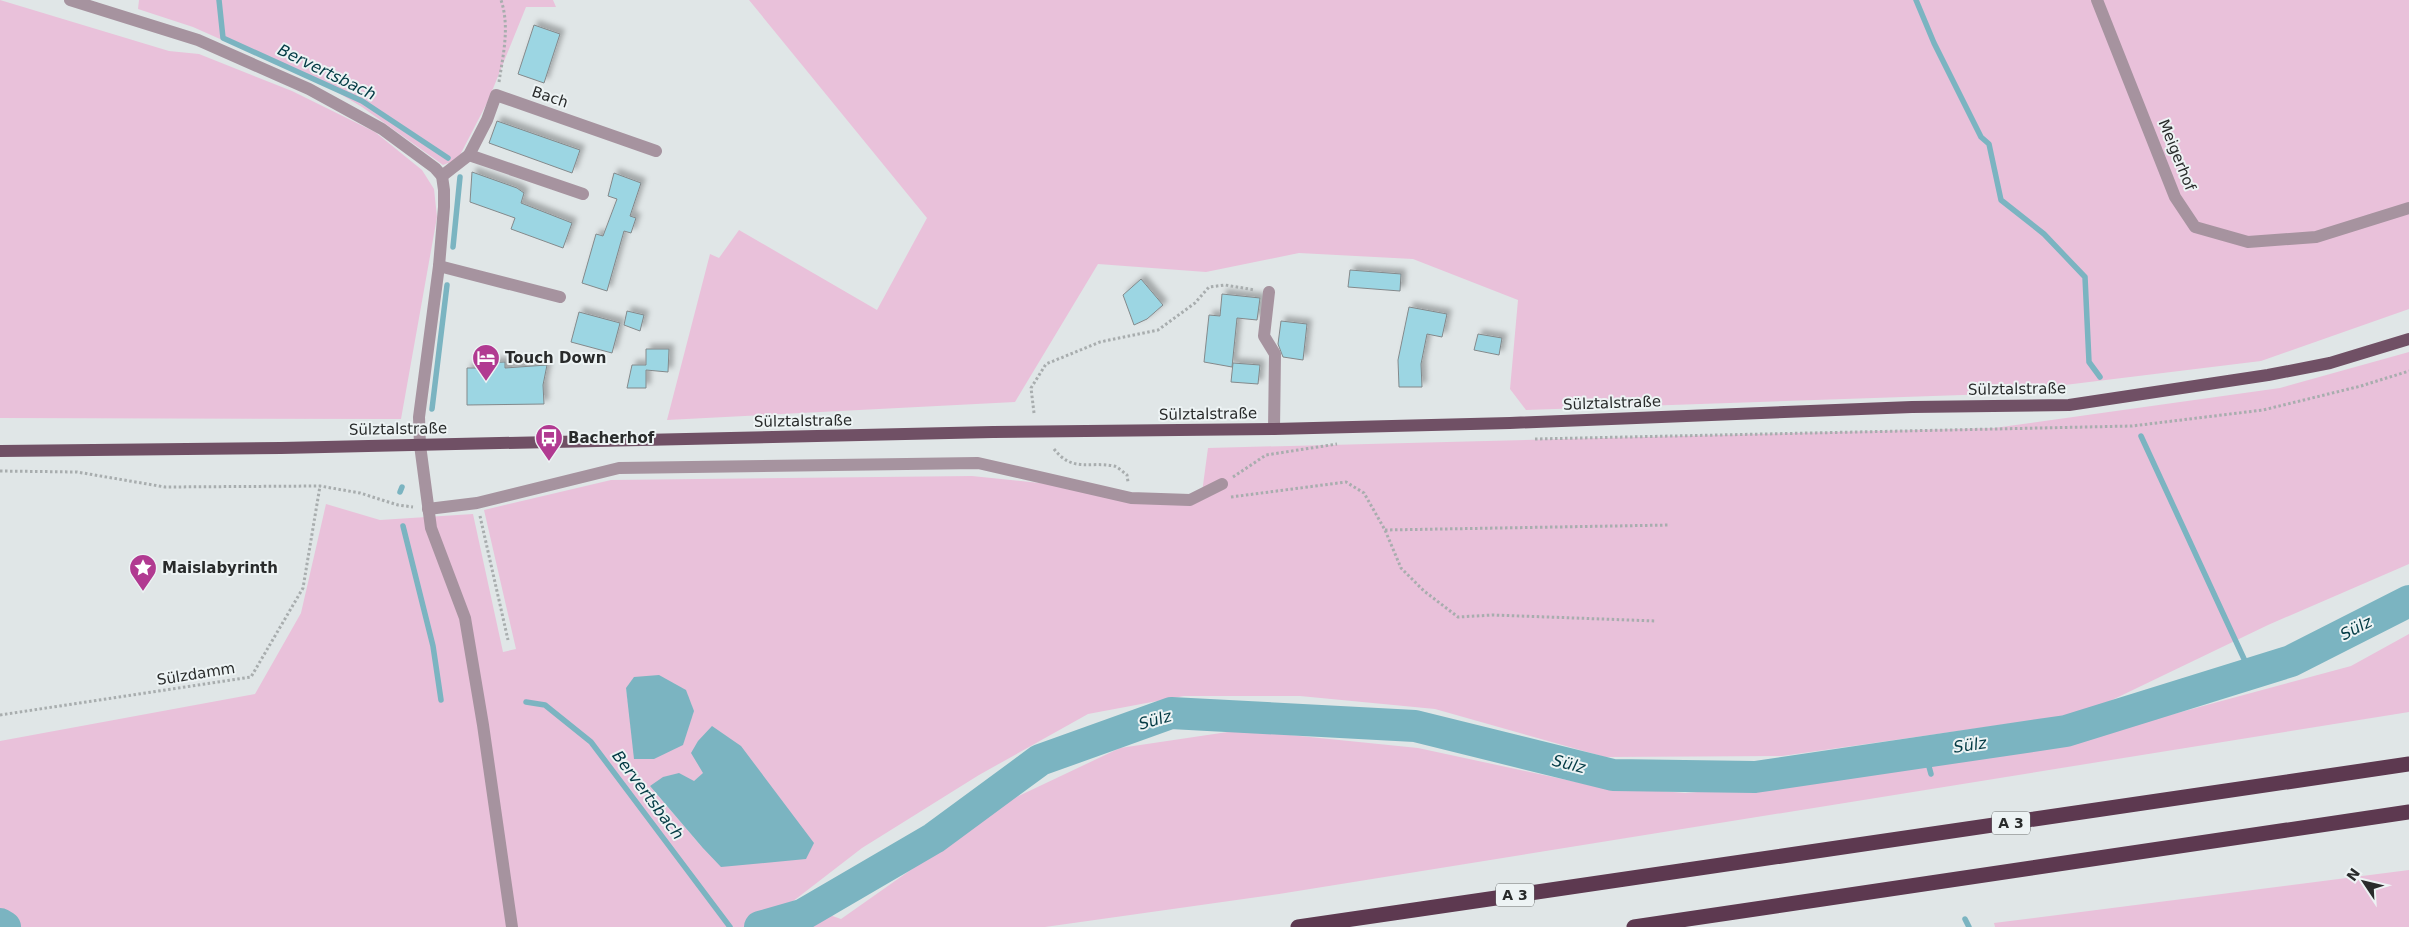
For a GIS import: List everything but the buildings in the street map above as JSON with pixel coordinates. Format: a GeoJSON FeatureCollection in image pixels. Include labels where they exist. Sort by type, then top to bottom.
{"type":"FeatureCollection","features":[{"type":"Feature","properties":{"kind":"highway","name":"A 3"},"geometry":{"type":"LineString","coordinates":[[1298,927],[2409,764]]}},
{"type":"Feature","properties":{"kind":"highway"},"geometry":{"type":"LineString","coordinates":[[1634,927],[2409,812]]}},
{"type":"Feature","properties":{"kind":"main road","name":"Sülztalstraße"},"geometry":{"type":"LineString","coordinates":[[0,451],[420,445],[993,432],[1274,429],[1510,423],[1912,407],[2069,405],[2268,375],[2330,363],[2409,340]]}},
{"type":"Feature","properties":{"kind":"street"},"geometry":{"type":"LineString","coordinates":[[70,0],[198,40],[309,89],[382,129],[435,168],[442,176],[444,190],[439,266],[419,416],[420,445],[430,528],[466,618],[484,725],[512,927]]}},
{"type":"Feature","properties":{"kind":"street","name":"Meigerhof"},"geometry":{"type":"LineString","coordinates":[[2097,0],[2175,197],[2195,227],[2248,242],[2316,237],[2409,208]]}},
{"type":"Feature","properties":{"kind":"street"},"geometry":{"type":"LineString","coordinates":[[442,176],[469,155],[487,120],[496,95]]}},
{"type":"Feature","properties":{"kind":"street","name":"Bach"},"geometry":{"type":"LineString","coordinates":[[496,95],[656,151]]}},
{"type":"Feature","properties":{"kind":"street"},"geometry":{"type":"LineString","coordinates":[[469,155],[583,194]]}},
{"type":"Feature","properties":{"kind":"street"},"geometry":{"type":"LineString","coordinates":[[439,266],[560,297]]}},
{"type":"Feature","properties":{"kind":"street"},"geometry":{"type":"LineString","coordinates":[[1269,292],[1264,336],[1275,354],[1274,429]]}},
{"type":"Feature","properties":{"kind":"street"},"geometry":{"type":"LineString","coordinates":[[428,509],[477,503],[620,468],[978,463],[1132,498],[1190,500],[1222,484]]}},
{"type":"Feature","properties":{"kind":"path"},"geometry":{"type":"LineString","coordinates":[[496,95],[506,41],[504,10],[501,0]]}},
{"type":"Feature","properties":{"kind":"path"},"geometry":{"type":"LineString","coordinates":[[1034,413],[1031,388],[1046,364],[1100,342],[1158,330],[1195,303],[1209,287],[1225,285],[1269,292]]}},
{"type":"Feature","properties":{"kind":"path"},"geometry":{"type":"LineString","coordinates":[[1529,439],[2132,426],[2263,410],[2361,386],[2409,371]]}},
{"type":"Feature","properties":{"kind":"path"},"geometry":{"type":"LineString","coordinates":[[1222,484],[1266,455],[1344,443]]}},
{"type":"Feature","properties":{"kind":"path"},"geometry":{"type":"LineString","coordinates":[[1054,449],[1062,459],[1080,466],[1115,466],[1127,475],[1132,498]]}},
{"type":"Feature","properties":{"kind":"path"},"geometry":{"type":"LineString","coordinates":[[0,471],[77,472],[165,487],[320,486],[360,493],[398,505],[428,509]]}},
{"type":"Feature","properties":{"kind":"path"},"geometry":{"type":"LineString","coordinates":[[1228,497],[1346,482],[1364,493],[1386,530],[1401,568],[1424,591],[1458,616],[1493,615],[1656,621]]}},
{"type":"Feature","properties":{"kind":"path","name":"Sülzdamm"},"geometry":{"type":"LineString","coordinates":[[0,715],[251,677],[303,588],[320,486]]}},
{"type":"Feature","properties":{"kind":"path"},"geometry":{"type":"LineString","coordinates":[[477,503],[508,640]]}},
{"type":"Feature","properties":{"kind":"path"},"geometry":{"type":"LineString","coordinates":[[1386,530],[1670,525]]}},
{"type":"Feature","properties":{"kind":"shaded area"},"geometry":{"type":"Polygon","coordinates":[[[0,0],[169,51],[199,54],[292,91],[375,132],[422,170],[434,189],[437,217],[401,419],[0,418],[0,0]]]}},
{"type":"Feature","properties":{"kind":"shaded area"},"geometry":{"type":"Polygon","coordinates":[[[139,0],[553,0],[556,7],[526,7],[488,101],[458,159],[443,165],[362,107],[332,89],[193,27],[138,9],[139,0]]]}},
{"type":"Feature","properties":{"kind":"shaded area"},"geometry":{"type":"Polygon","coordinates":[[[749,0],[2409,0],[2409,309],[2261,361],[1992,394],[1526,410],[1510,389],[1518,300],[1413,259],[1299,253],[1206,272],[1098,264],[1015,402],[667,420],[710,254],[719,258],[739,230],[877,310],[927,218],[749,0]]]}},
{"type":"Feature","properties":{"kind":"shaded area"},"geometry":{"type":"Polygon","coordinates":[[[2409,352],[2409,564],[2268,625],[2085,713],[1782,756],[1605,757],[1435,709],[1300,696],[1184,696],[1088,714],[979,775],[862,848],[792,902],[841,919],[1010,800],[1120,748],[1241,730],[1418,748],[1590,785],[1685,793],[1822,782],[2070,742],[2351,666],[2409,634],[2409,712],[1279,894],[1045,927],[0,927],[0,741],[255,694],[301,613],[326,504],[380,520],[473,514],[503,652],[516,649],[484,510],[611,480],[972,476],[1201,500],[1208,448],[1994,428],[2280,388],[2409,352]],[[626,688],[629,708],[694,711],[626,688]],[[704,773],[694,781],[650,786],[702,847],[704,773]]]}},
{"type":"Feature","properties":{"kind":"shaded area"},"geometry":{"type":"Polygon","coordinates":[[[2409,870],[2409,927],[1995,927],[1994,923],[2409,870]]]}},
{"type":"Feature","properties":{"kind":"water"},"geometry":{"type":"Polygon","coordinates":[[[659,675],[686,690],[694,711],[683,745],[654,759],[634,759],[626,688],[634,677],[659,675]]]}},
{"type":"Feature","properties":{"kind":"water"},"geometry":{"type":"Polygon","coordinates":[[[712,726],[741,746],[814,843],[806,859],[721,867],[650,786],[663,777],[679,773],[694,781],[703,773],[691,753],[698,741],[712,726]]]}},
{"type":"Feature","properties":{"kind":"waterway","name":"Bervertsbach"},"geometry":{"type":"LineString","coordinates":[[219,0],[223,38],[362,101],[448,158]]}},
{"type":"Feature","properties":{"kind":"waterway"},"geometry":{"type":"LineString","coordinates":[[1916,0],[1934,43],[1981,137],[1989,144],[2001,200],[2044,234],[2085,277],[2089,362],[2100,377]]}},
{"type":"Feature","properties":{"kind":"waterway","name":"Bervertsbach"},"geometry":{"type":"LineString","coordinates":[[453,247],[460,177]]}},
{"type":"Feature","properties":{"kind":"waterway","name":"Bervertsbach"},"geometry":{"type":"LineString","coordinates":[[432,409],[447,285]]}},
{"type":"Feature","properties":{"kind":"waterway"},"geometry":{"type":"LineString","coordinates":[[2141,436],[2251,674]]}},
{"type":"Feature","properties":{"kind":"waterway","name":"Bervertsbach"},"geometry":{"type":"LineString","coordinates":[[400,492],[402,487]]}},
{"type":"Feature","properties":{"kind":"waterway","name":"Bervertsbach"},"geometry":{"type":"LineString","coordinates":[[403,526],[433,646],[441,700]]}},
{"type":"Feature","properties":{"kind":"waterway","name":"Sülz"},"geometry":{"type":"LineString","coordinates":[[760,927],[802,915],[934,838],[1040,760],[1171,713],[1415,726],[1613,775],[1755,777],[2066,731],[2291,661],[2409,601]]}},
{"type":"Feature","properties":{"kind":"waterway","name":"Bervertsbach"},"geometry":{"type":"LineString","coordinates":[[526,702],[545,705],[591,742],[730,927]]}},
{"type":"Feature","properties":{"kind":"waterway"},"geometry":{"type":"LineString","coordinates":[[1925,752],[1931,774]]}},
{"type":"Feature","properties":{"kind":"waterway"},"geometry":{"type":"LineString","coordinates":[[1965,919],[1969,927]]}},
{"type":"Feature","properties":{"kind":"waterway","name":"Sülz"},"geometry":{"type":"LineString","coordinates":[[0,924],[5,927]]}},
{"type":"Feature","properties":{"kind":"place","name":"Touch Down"},"geometry":{"type":"Point","coordinates":[486,382]}},
{"type":"Feature","properties":{"kind":"place","name":"Bacherhof"},"geometry":{"type":"Point","coordinates":[549,462]}},
{"type":"Feature","properties":{"kind":"place","name":"Maislabyrinth"},"geometry":{"type":"Point","coordinates":[143,592]}}]}
